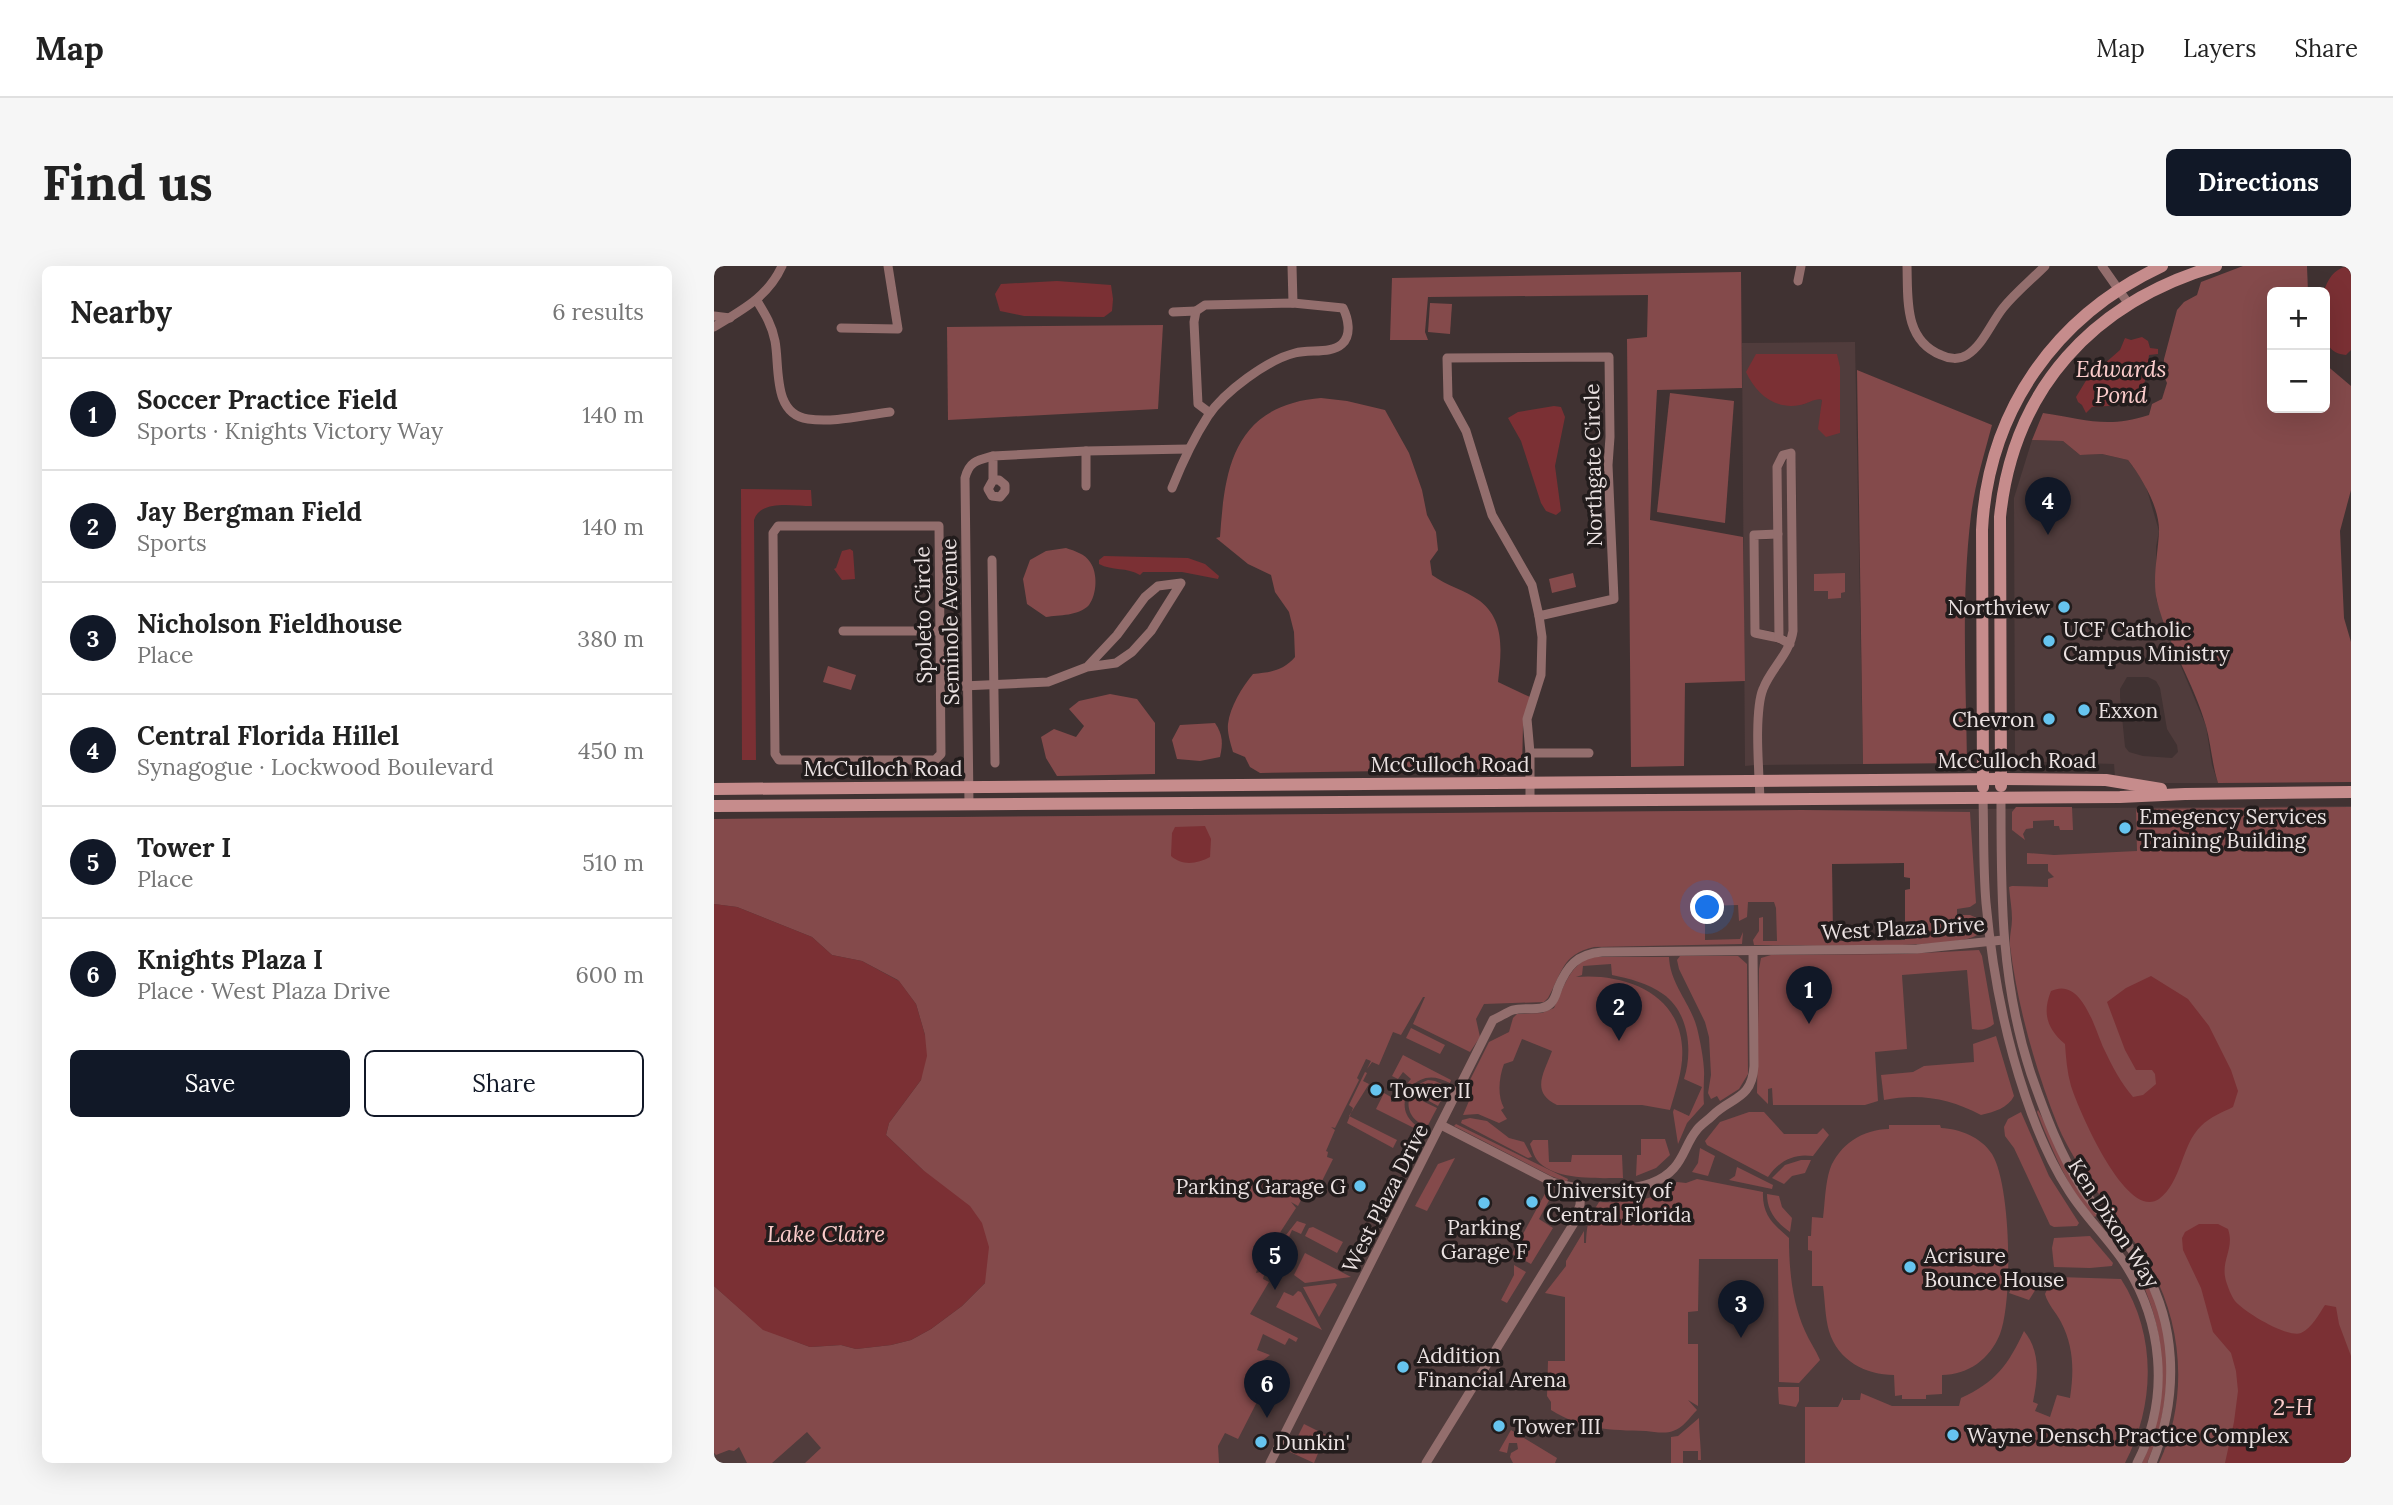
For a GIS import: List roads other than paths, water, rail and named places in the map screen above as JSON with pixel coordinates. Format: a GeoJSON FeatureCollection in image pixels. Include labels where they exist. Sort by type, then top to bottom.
{"type":"FeatureCollection","features":[{"type":"Feature","properties":{"kind":"main road"},"geometry":{"type":"LineString","coordinates":[[1983,798],[1983,517],[1989,474],[2009,415],[2027,382],[2064,334],[2084,314],[2118,290],[2162,266]]}},
{"type":"Feature","properties":{"kind":"main road"},"geometry":{"type":"LineString","coordinates":[[2001,797],[1998,550],[2000,509],[2006,478],[2023,425],[2049,379],[2084,338],[2128,303],[2170,281],[2216,266]]}},
{"type":"Feature","properties":{"kind":"main road"},"geometry":{"type":"LineString","coordinates":[[1989,474],[2006,478]]}},
{"type":"Feature","properties":{"kind":"main road"},"geometry":{"type":"LineString","coordinates":[[1982,582],[1994,594],[1994,639],[2000,648]]}},
{"type":"Feature","properties":{"kind":"main road"},"geometry":{"type":"LineString","coordinates":[[1982,604],[1988,617],[1991,663],[2000,668]]}},
{"type":"Feature","properties":{"kind":"main road","name":"McCulloch Road"},"geometry":{"type":"LineString","coordinates":[[714,789],[2001,779],[2106,780],[2185,794]]}},
{"type":"Feature","properties":{"kind":"main road"},"geometry":{"type":"LineString","coordinates":[[2106,780],[2120,797]]}},
{"type":"Feature","properties":{"kind":"main road","name":"McCulloch Road"},"geometry":{"type":"LineString","coordinates":[[714,806],[2120,797],[2351,792]]}},
{"type":"Feature","properties":{"kind":"street"},"geometry":{"type":"LineString","coordinates":[[714,327],[757,301],[769,289],[782,266]]}},
{"type":"Feature","properties":{"kind":"street"},"geometry":{"type":"LineString","coordinates":[[841,328],[898,329],[888,266]]}},
{"type":"Feature","properties":{"kind":"street"},"geometry":{"type":"LineString","coordinates":[[1292,266],[1293,303]]}},
{"type":"Feature","properties":{"kind":"street"},"geometry":{"type":"LineString","coordinates":[[1798,281],[1801,266]]}},
{"type":"Feature","properties":{"kind":"street"},"geometry":{"type":"LineString","coordinates":[[1907,266],[1910,322],[1917,336],[1927,348],[1954,359],[1965,357],[1975,348],[2003,309],[2045,266]]}},
{"type":"Feature","properties":{"kind":"street"},"geometry":{"type":"LineString","coordinates":[[2102,266],[2128,303]]}},
{"type":"Feature","properties":{"kind":"street"},"geometry":{"type":"LineString","coordinates":[[757,301],[770,323],[782,395],[790,411],[797,416],[812,419],[890,412]]}},
{"type":"Feature","properties":{"kind":"street"},"geometry":{"type":"LineString","coordinates":[[1172,488],[1188,449],[1210,412],[1244,380],[1261,368],[1296,353],[1331,350],[1341,345],[1346,339],[1348,323],[1343,308],[1293,303],[1205,304],[1196,311],[1173,312]]}},
{"type":"Feature","properties":{"kind":"street"},"geometry":{"type":"LineString","coordinates":[[1196,311],[1194,322],[1198,404],[1210,412]]}},
{"type":"Feature","properties":{"kind":"street"},"geometry":{"type":"LineString","coordinates":[[714,316],[730,318]]}},
{"type":"Feature","properties":{"kind":"street","name":"Northgate Circle"},"geometry":{"type":"LineString","coordinates":[[1530,801],[1527,719],[1541,675],[1542,637],[1539,616],[1532,585],[1492,514],[1466,431],[1448,398],[1447,358],[1609,357],[1608,465],[1614,599],[1539,616]]}},
{"type":"Feature","properties":{"kind":"street"},"geometry":{"type":"LineString","coordinates":[[993,480],[993,456],[1188,449]]}},
{"type":"Feature","properties":{"kind":"street"},"geometry":{"type":"LineString","coordinates":[[1086,451],[1086,486]]}},
{"type":"Feature","properties":{"kind":"street"},"geometry":{"type":"LineString","coordinates":[[1760,799],[1759,699],[1766,682],[1790,644],[1793,631],[1791,453],[1783,455],[1777,467],[1779,638]]}},
{"type":"Feature","properties":{"kind":"street","name":"Seminole Avenue"},"geometry":{"type":"LineString","coordinates":[[969,805],[965,478],[972,463],[993,456]]}},
{"type":"Feature","properties":{"kind":"street","name":"Spoleto Circle"},"geometry":{"type":"LineString","coordinates":[[778,526],[939,526],[940,631],[941,754],[935,760],[779,760],[775,754],[773,547],[773,533],[778,526]]}},
{"type":"Feature","properties":{"kind":"street"},"geometry":{"type":"LineString","coordinates":[[1778,534],[1754,535],[1755,633],[1779,638],[1790,644]]}},
{"type":"Feature","properties":{"kind":"street"},"geometry":{"type":"LineString","coordinates":[[992,560],[995,763]]}},
{"type":"Feature","properties":{"kind":"street"},"geometry":{"type":"LineString","coordinates":[[941,687],[1048,682],[1087,667],[1115,663],[1132,652],[1151,631],[1181,583],[1158,586],[1145,597],[1117,635],[1087,667]]}},
{"type":"Feature","properties":{"kind":"street"},"geometry":{"type":"LineString","coordinates":[[843,631],[940,631]]}},
{"type":"Feature","properties":{"kind":"street"},"geometry":{"type":"LineString","coordinates":[[1530,753],[1588,753]]}},
{"type":"Feature","properties":{"kind":"street","name":"Ken Dixon Way"},"geometry":{"type":"LineString","coordinates":[[2001,797],[2003,940],[2024,1051],[2056,1138],[2084,1190],[2135,1255],[2163,1314],[2172,1379],[2165,1426],[2152,1463]]}},
{"type":"Feature","properties":{"kind":"street","name":"Ken Dixon Way"},"geometry":{"type":"LineString","coordinates":[[1983,798],[1984,866],[1990,942],[2015,1064],[2043,1141],[2069,1190],[2130,1272],[2143,1296],[2151,1322],[2157,1348],[2159,1377],[2151,1429],[2137,1463]]}},
{"type":"Feature","properties":{"kind":"street","name":"West Plaza Drive"},"geometry":{"type":"LineString","coordinates":[[1270,1463],[1493,1020],[1515,1009],[1541,1009],[1549,1006],[1564,974],[1578,958],[1588,953],[1602,952],[1917,949],[2003,940]]}},
{"type":"Feature","properties":{"kind":"street"},"geometry":{"type":"LineString","coordinates":[[1441,1125],[1552,1182],[1581,1188],[1628,1189],[1646,1186],[1661,1179],[1673,1170],[1695,1131],[1720,1108],[1744,1094],[1754,1077],[1753,951]]}},
{"type":"Feature","properties":{"kind":"street"},"geometry":{"type":"LineString","coordinates":[[1426,1463],[1574,1223],[1580,1205],[1581,1188]]}},
{"type":"Feature","properties":{"kind":"water"},"geometry":{"type":"Polygon","coordinates":[[[2351,266],[2351,350],[2346,355],[2330,347],[2330,287],[2326,287],[2338,270],[2351,266]]]}},
{"type":"Feature","properties":{"kind":"water"},"geometry":{"type":"Polygon","coordinates":[[[1057,281],[1111,285],[1112,311],[1104,317],[1024,316],[1000,311],[995,294],[1001,284],[1057,281]]]}},
{"type":"Feature","properties":{"kind":"water","name":"Edwards Pond"},"geometry":{"type":"Polygon","coordinates":[[[2142,337],[2148,341],[2150,348],[2158,349],[2158,354],[2149,355],[2141,392],[2130,402],[2092,407],[2086,413],[2076,397],[2087,379],[2120,350],[2125,338],[2131,340],[2142,337]]]}},
{"type":"Feature","properties":{"kind":"water"},"geometry":{"type":"Polygon","coordinates":[[[1756,354],[1837,354],[1840,367],[1840,433],[1826,437],[1818,429],[1822,400],[1791,406],[1767,399],[1755,387],[1746,372],[1756,354]]]}},
{"type":"Feature","properties":{"kind":"water"},"geometry":{"type":"Polygon","coordinates":[[[1561,407],[1565,417],[1555,466],[1561,511],[1556,515],[1546,511],[1541,503],[1521,441],[1508,418],[1518,412],[1561,407]]]}},
{"type":"Feature","properties":{"kind":"water"},"geometry":{"type":"Polygon","coordinates":[[[741,489],[811,490],[812,506],[770,506],[758,513],[754,520],[756,760],[742,760],[741,489]]]}},
{"type":"Feature","properties":{"kind":"water"},"geometry":{"type":"Polygon","coordinates":[[[842,551],[853,551],[855,579],[842,580],[834,569],[842,551]]]}},
{"type":"Feature","properties":{"kind":"water"},"geometry":{"type":"Polygon","coordinates":[[[1104,556],[1188,558],[1205,564],[1219,576],[1218,579],[1182,572],[1143,572],[1140,575],[1099,564],[1099,560],[1104,556]]]}},
{"type":"Feature","properties":{"kind":"water"},"geometry":{"type":"Polygon","coordinates":[[[1205,826],[1211,839],[1210,857],[1190,863],[1171,856],[1172,833],[1175,827],[1205,826]]]}},
{"type":"Feature","properties":{"kind":"water","name":"Lake Claire"},"geometry":{"type":"Polygon","coordinates":[[[714,904],[737,907],[812,937],[832,955],[862,961],[899,981],[916,1004],[925,1035],[927,1056],[921,1080],[889,1123],[886,1135],[923,1170],[970,1206],[982,1223],[989,1247],[985,1283],[962,1306],[911,1340],[856,1349],[841,1345],[810,1347],[763,1330],[714,1286],[714,904]]]}},
{"type":"Feature","properties":{"kind":"water"},"geometry":{"type":"Polygon","coordinates":[[[2151,976],[2188,999],[2209,1026],[2231,1070],[2238,1091],[2233,1107],[2208,1120],[2194,1134],[2167,1192],[2159,1199],[2146,1202],[2132,1194],[2118,1179],[2093,1137],[2071,1086],[2065,1044],[2050,1026],[2047,1006],[2051,991],[2062,988],[2079,998],[2086,1007],[2121,1080],[2133,1097],[2143,1095],[2156,1084],[2155,1074],[2152,1070],[2136,1070],[2125,1050],[2107,1002],[2126,988],[2151,976]]]}},
{"type":"Feature","properties":{"kind":"water","name":"2-H"},"geometry":{"type":"Polygon","coordinates":[[[2199,1224],[2218,1224],[2228,1229],[2230,1243],[2225,1267],[2226,1281],[2235,1301],[2256,1317],[2295,1334],[2305,1331],[2325,1305],[2336,1307],[2339,1324],[2351,1356],[2351,1463],[2225,1463],[2238,1391],[2236,1371],[2231,1353],[2213,1332],[2201,1288],[2183,1250],[2182,1238],[2185,1232],[2199,1224]]]}},
{"type":"Feature","properties":{"kind":"place","name":"Central Florida Hillel"},"geometry":{"type":"Point","coordinates":[2048,535]}},
{"type":"Feature","properties":{"kind":"place","name":"Northview"},"geometry":{"type":"Point","coordinates":[2064,607]}},
{"type":"Feature","properties":{"kind":"place","name":"UCF Catholic Campus Ministry"},"geometry":{"type":"Point","coordinates":[2049,641]}},
{"type":"Feature","properties":{"kind":"place","name":"Exxon"},"geometry":{"type":"Point","coordinates":[2084,710]}},
{"type":"Feature","properties":{"kind":"place","name":"Chevron"},"geometry":{"type":"Point","coordinates":[2049,719]}},
{"type":"Feature","properties":{"kind":"place","name":"Emegency Services Training Building"},"geometry":{"type":"Point","coordinates":[2125,828]}},
{"type":"Feature","properties":{"kind":"place","name":"Soccer Practice Field"},"geometry":{"type":"Point","coordinates":[1809,1024]}},
{"type":"Feature","properties":{"kind":"place","name":"Jay Bergman Field"},"geometry":{"type":"Point","coordinates":[1619,1041]}},
{"type":"Feature","properties":{"kind":"place","name":"Tower II"},"geometry":{"type":"Point","coordinates":[1376,1090]}},
{"type":"Feature","properties":{"kind":"place","name":"Parking Garage G"},"geometry":{"type":"Point","coordinates":[1360,1186]}},
{"type":"Feature","properties":{"kind":"place","name":"University of Central Florida"},"geometry":{"type":"Point","coordinates":[1532,1202]}},
{"type":"Feature","properties":{"kind":"place","name":"Parking Garage F"},"geometry":{"type":"Point","coordinates":[1484,1203]}},
{"type":"Feature","properties":{"kind":"place","name":"Acrisure Bounce House"},"geometry":{"type":"Point","coordinates":[1910,1267]}},
{"type":"Feature","properties":{"kind":"place","name":"Tower I"},"geometry":{"type":"Point","coordinates":[1275,1290]}},
{"type":"Feature","properties":{"kind":"place","name":"Nicholson Fieldhouse"},"geometry":{"type":"Point","coordinates":[1741,1338]}},
{"type":"Feature","properties":{"kind":"place","name":"Addition Financial Arena"},"geometry":{"type":"Point","coordinates":[1403,1367]}},
{"type":"Feature","properties":{"kind":"place","name":"Knights Plaza I"},"geometry":{"type":"Point","coordinates":[1267,1418]}},
{"type":"Feature","properties":{"kind":"place","name":"Tower III"},"geometry":{"type":"Point","coordinates":[1499,1426]}},
{"type":"Feature","properties":{"kind":"place","name":"Wayne Densch Practice Complex"},"geometry":{"type":"Point","coordinates":[1953,1435]}},
{"type":"Feature","properties":{"kind":"place","name":"Dunkin'"},"geometry":{"type":"Point","coordinates":[1261,1442]}}]}
